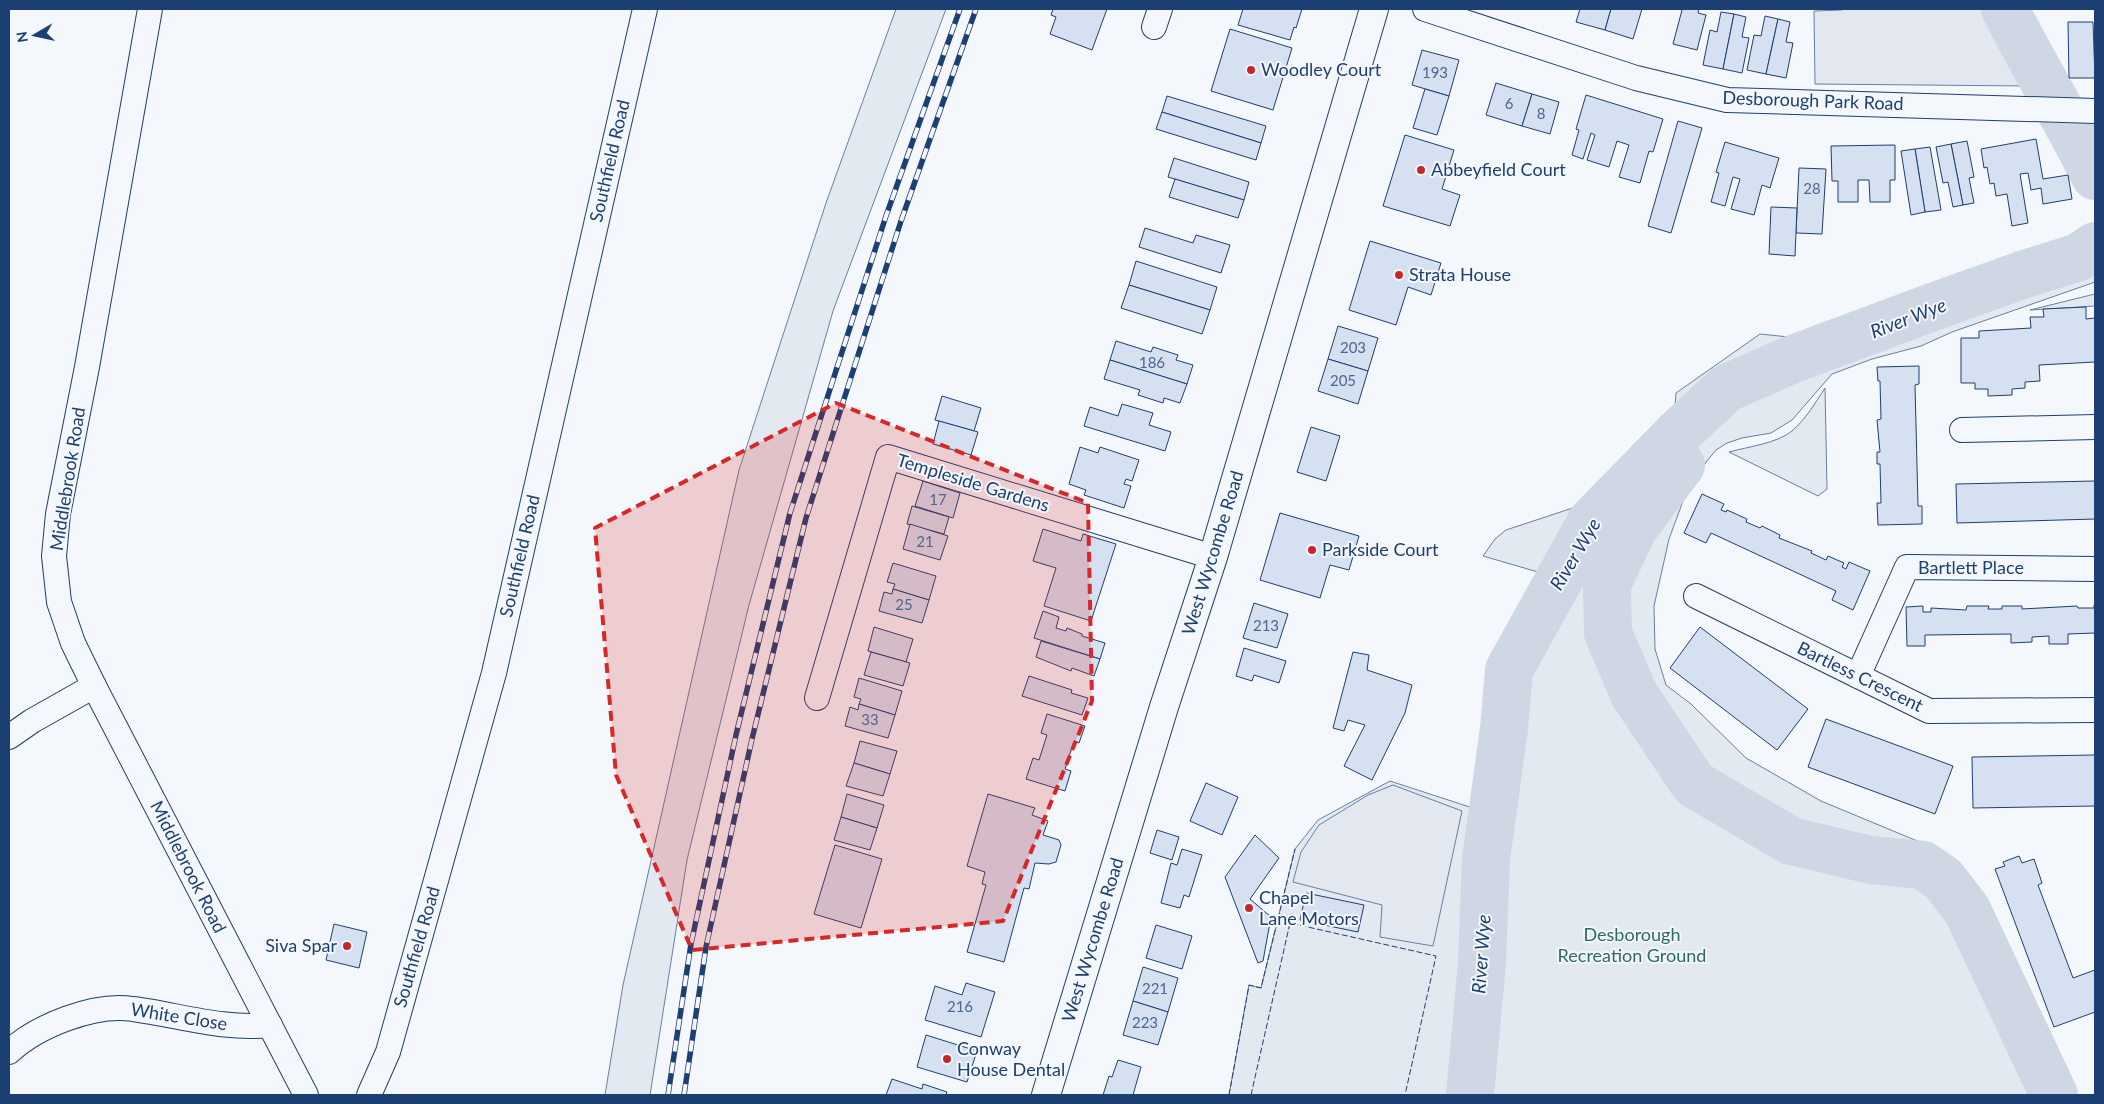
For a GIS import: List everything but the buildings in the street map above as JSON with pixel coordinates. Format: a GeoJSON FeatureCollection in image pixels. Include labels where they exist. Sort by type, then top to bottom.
{"type":"FeatureCollection","features":[{"type":"Feature","properties":{"kind":"main road","name":"West Wycombe Road"},"geometry":{"type":"LineString","coordinates":[[1046,1095],[1164,707],[1213,557],[1374,9]]}},
{"type":"Feature","properties":{"kind":"street","name":"Middlebrook Road"},"geometry":{"type":"LineString","coordinates":[[150,9],[88,358],[58,514],[54,556],[59,602],[73,643],[94,686],[270,1024]]}},
{"type":"Feature","properties":{"kind":"street","name":"Southfield Road"},"geometry":{"type":"LineString","coordinates":[[369,1095],[388,1052],[494,673],[645,9]]}},
{"type":"Feature","properties":{"kind":"street","name":"Desborough Park Road"},"geometry":{"type":"LineString","coordinates":[[1424,9],[1636,78],[1727,100],[2095,111]]}},
{"type":"Feature","properties":{"kind":"street"},"geometry":{"type":"LineString","coordinates":[[1962,430],[2095,427]]}},
{"type":"Feature","properties":{"kind":"street","name":"Templeside Gardens"},"geometry":{"type":"LineString","coordinates":[[817,698],[888,457],[1213,557]]}},
{"type":"Feature","properties":{"kind":"street","name":"Bartlett Place"},"geometry":{"type":"LineString","coordinates":[[1858,676],[1907,567],[2095,569]]}},
{"type":"Feature","properties":{"kind":"street","name":"Bartless Crescent"},"geometry":{"type":"LineString","coordinates":[[1696,596],[1930,711],[2095,710]]}},
{"type":"Feature","properties":{"kind":"street"},"geometry":{"type":"LineString","coordinates":[[9,737],[32,721],[94,686]]}},
{"type":"Feature","properties":{"kind":"street","name":"White Close"},"geometry":{"type":"LineString","coordinates":[[9,1052],[42,1029],[68,1018],[101,1010],[131,1008],[232,1026],[252,1027],[270,1024]]}},
{"type":"Feature","properties":{"kind":"street"},"geometry":{"type":"LineString","coordinates":[[270,1024],[306,1095]]}},
{"type":"Feature","properties":{"kind":"highlighted area"},"geometry":{"type":"Polygon","coordinates":[[[836,403],[1088,503],[1092,701],[1003,921],[692,950],[616,775],[595,528],[836,403]]]}},
{"type":"Feature","properties":{"kind":"green space"},"geometry":{"type":"Polygon","coordinates":[[[896,9],[946,9],[833,311],[749,605],[687,860],[650,1095],[605,1095],[623,985],[739,470],[826,203],[896,9]]]}},
{"type":"Feature","properties":{"kind":"green space"},"geometry":{"type":"Polygon","coordinates":[[[2050,126],[2095,129],[2095,190],[2050,126]]]}},
{"type":"Feature","properties":{"kind":"green space","name":"Desborough Recreation Ground"},"geometry":{"type":"Polygon","coordinates":[[[2095,240],[2095,282],[1952,332],[1921,346],[1872,359],[1832,374],[1792,420],[1771,433],[1742,438],[1727,443],[1716,450],[1706,462],[1683,501],[1669,539],[1654,606],[1655,649],[1666,685],[1691,704],[1746,758],[1821,801],[1939,850],[1921,876],[1929,878],[1932,893],[1947,863],[1963,874],[1967,896],[2056,1095],[1229,1095],[1249,985],[1261,988],[1295,849],[1318,820],[1390,781],[1485,812],[1474,895],[1490,900],[1514,680],[1530,644],[1552,609],[1566,594],[1607,508],[1618,501],[1668,455],[1671,459],[1676,393],[1760,334],[1808,339],[2064,256],[2095,240]]]}},
{"type":"Feature","properties":{"kind":"green space"},"geometry":{"type":"Polygon","coordinates":[[[2095,294],[2095,306],[2030,310],[2095,294]]]}},
{"type":"Feature","properties":{"kind":"green space"},"geometry":{"type":"Polygon","coordinates":[[[1825,388],[1827,489],[1818,496],[1729,452],[1771,442],[1792,431],[1810,411],[1825,388]]]}},
{"type":"Feature","properties":{"kind":"green space"},"geometry":{"type":"Polygon","coordinates":[[[1591,502],[1589,522],[1562,579],[1483,556],[1495,539],[1506,530],[1591,502]]]}},
{"type":"Feature","properties":{"kind":"shaded area"},"geometry":{"type":"Polygon","coordinates":[[[1842,9],[1990,9],[2023,68],[2029,86],[1815,84],[1814,11],[1842,9]]]}},
{"type":"Feature","properties":{"kind":"shaded area"},"geometry":{"type":"Polygon","coordinates":[[[1393,785],[1462,811],[1433,946],[1380,937],[1382,905],[1293,882],[1301,852],[1319,825],[1368,795],[1393,785]]]}},
{"type":"Feature","properties":{"kind":"waterway","name":"River Wye"},"geometry":{"type":"LineString","coordinates":[[2005,9],[2095,176]]}},
{"type":"Feature","properties":{"kind":"waterway","name":"River Wye"},"geometry":{"type":"LineString","coordinates":[[1470,1095],[1482,963],[1486,859],[1504,729],[1509,670],[1591,522],[1678,433],[1727,388],[1793,359],[1930,308],[2079,257],[2095,246]]}},
{"type":"Feature","properties":{"kind":"waterway"},"geometry":{"type":"LineString","coordinates":[[1681,465],[1633,529],[1607,585],[1608,633],[1634,694],[1694,784],[1791,841],[1871,860],[1923,865],[1943,879],[1967,910],[2054,1095]]}},
{"type":"Feature","properties":{"kind":"railway"},"geometry":{"type":"LineString","coordinates":[[668,1095],[691,944],[736,735],[790,513],[886,216],[960,9]]}},
{"type":"Feature","properties":{"kind":"railway"},"geometry":{"type":"LineString","coordinates":[[684,1095],[706,947],[752,739],[806,518],[901,221],[976,9]]}},
{"type":"Feature","properties":{"kind":"fence"},"geometry":{"type":"LineString","coordinates":[[1229,1095],[1249,985],[1261,988],[1295,849]]}},
{"type":"Feature","properties":{"kind":"fence"},"geometry":{"type":"LineString","coordinates":[[1251,1095],[1290,923],[1436,956],[1405,1095]]}},
{"type":"Feature","properties":{"kind":"place","name":"Woodley Court"},"geometry":{"type":"Point","coordinates":[1251,70]}},
{"type":"Feature","properties":{"kind":"place","name":"Abbeyfield Court"},"geometry":{"type":"Point","coordinates":[1421,170]}},
{"type":"Feature","properties":{"kind":"place","name":"Strata House"},"geometry":{"type":"Point","coordinates":[1399,275]}},
{"type":"Feature","properties":{"kind":"place","name":"Parkside Court"},"geometry":{"type":"Point","coordinates":[1312,550]}},
{"type":"Feature","properties":{"kind":"place","name":"Chapel Lane Motors"},"geometry":{"type":"Point","coordinates":[1249,908]}},
{"type":"Feature","properties":{"kind":"place","name":"Siva Spar"},"geometry":{"type":"Point","coordinates":[347,946]}},
{"type":"Feature","properties":{"kind":"place","name":"Conway House Dental"},"geometry":{"type":"Point","coordinates":[947,1059]}}]}
